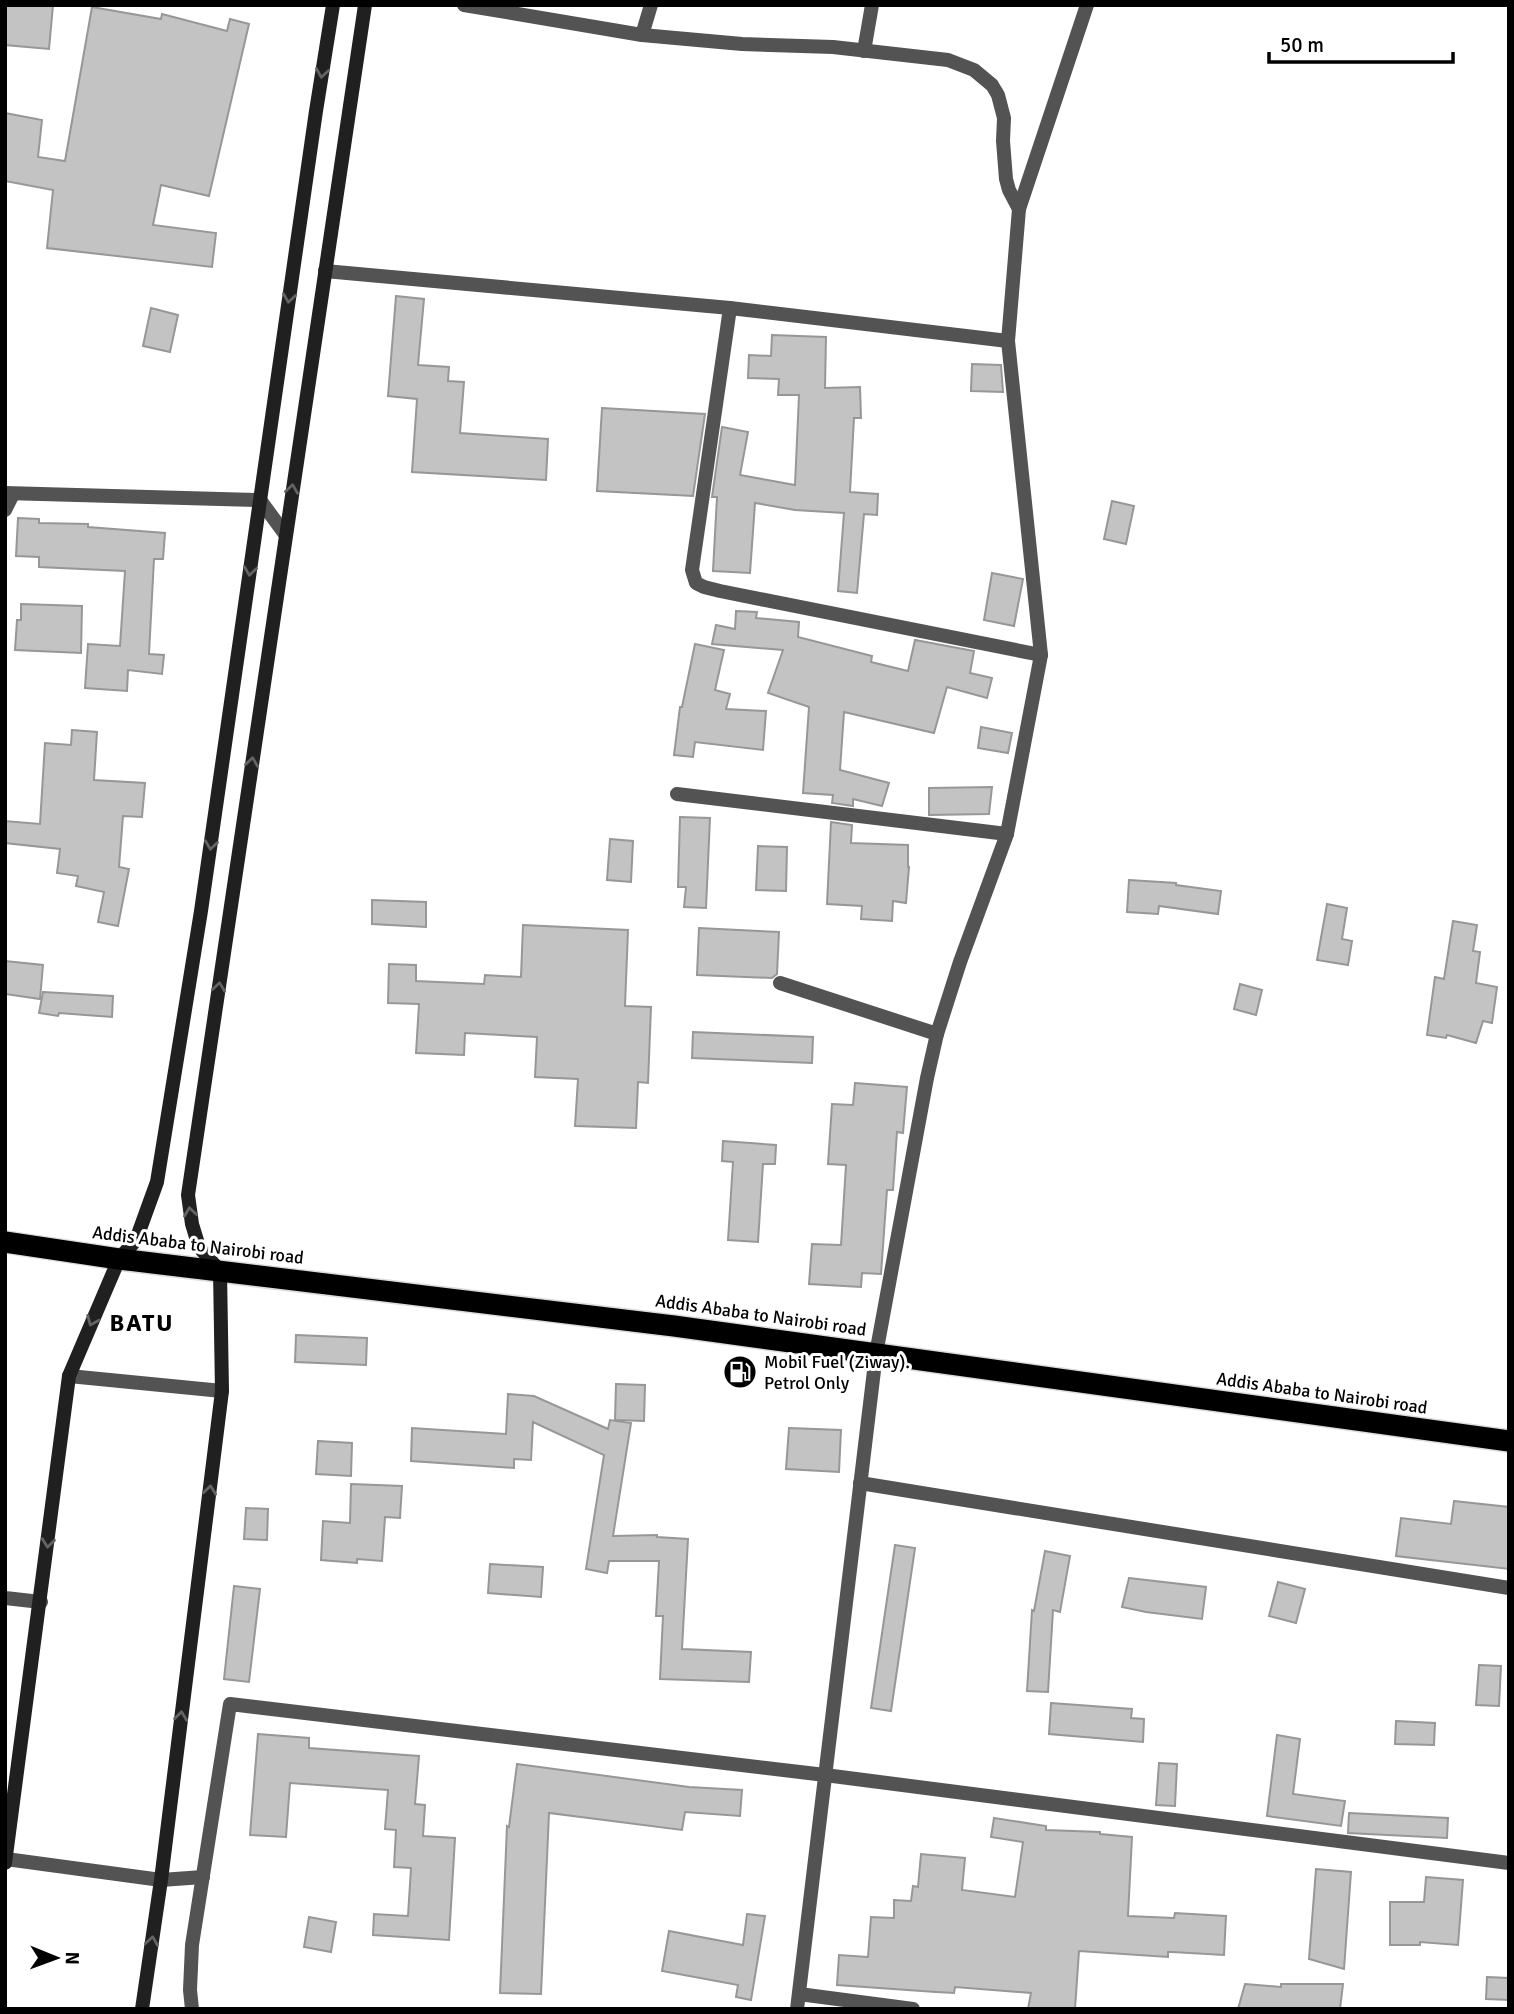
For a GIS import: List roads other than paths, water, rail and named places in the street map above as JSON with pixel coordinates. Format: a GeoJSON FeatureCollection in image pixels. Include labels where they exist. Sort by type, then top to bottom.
{"type":"FeatureCollection","features":[{"type":"Feature","properties":{"kind":"highway","name":"Addis Ababa to Nairobi road"},"geometry":{"type":"LineString","coordinates":[[5,1242],[119,1259],[660,1325],[1509,1441]]}},
{"type":"Feature","properties":{"kind":"main road"},"geometry":{"type":"LineString","coordinates":[[6,1861],[69,1376],[119,1259],[136,1240],[157,1182],[201,911],[333,5]]}},
{"type":"Feature","properties":{"kind":"main road"},"geometry":{"type":"LineString","coordinates":[[142,2009],[161,1880],[222,1391],[220,1271],[199,1247],[188,1195],[365,5]]}},
{"type":"Feature","properties":{"kind":"street"},"geometry":{"type":"LineString","coordinates":[[464,5],[642,35],[742,44],[799,45],[948,60],[974,70],[992,85],[998,95],[1004,118],[1006,179],[1019,209]]}},
{"type":"Feature","properties":{"kind":"street"},"geometry":{"type":"LineString","coordinates":[[642,35],[651,5]]}},
{"type":"Feature","properties":{"kind":"street"},"geometry":{"type":"LineString","coordinates":[[864,51],[872,5]]}},
{"type":"Feature","properties":{"kind":"street"},"geometry":{"type":"LineString","coordinates":[[797,2009],[876,1354],[937,1034],[1007,834],[1041,655],[1008,341],[1019,209],[1087,5]]}},
{"type":"Feature","properties":{"kind":"street"},"geometry":{"type":"LineString","coordinates":[[324,271],[730,308],[1008,341]]}},
{"type":"Feature","properties":{"kind":"street"},"geometry":{"type":"LineString","coordinates":[[730,308],[692,570],[696,583],[720,591],[1041,655]]}},
{"type":"Feature","properties":{"kind":"street"},"geometry":{"type":"LineString","coordinates":[[5,510],[9,493],[260,500],[285,534]]}},
{"type":"Feature","properties":{"kind":"street"},"geometry":{"type":"LineString","coordinates":[[677,794],[1007,834]]}},
{"type":"Feature","properties":{"kind":"street"},"geometry":{"type":"LineString","coordinates":[[780,983],[937,1034]]}},
{"type":"Feature","properties":{"kind":"street"},"geometry":{"type":"LineString","coordinates":[[69,1376],[222,1391]]}},
{"type":"Feature","properties":{"kind":"street"},"geometry":{"type":"LineString","coordinates":[[860,1483],[1509,1588]]}},
{"type":"Feature","properties":{"kind":"street"},"geometry":{"type":"LineString","coordinates":[[5,1598],[41,1602]]}},
{"type":"Feature","properties":{"kind":"street"},"geometry":{"type":"LineString","coordinates":[[192,2009],[192,1945],[230,1704],[825,1775],[1509,1863]]}},
{"type":"Feature","properties":{"kind":"street"},"geometry":{"type":"LineString","coordinates":[[6,1861],[161,1880],[203,1877]]}},
{"type":"Feature","properties":{"kind":"street"},"geometry":{"type":"LineString","coordinates":[[799,1994],[913,2009]]}},
{"type":"Feature","properties":{"kind":"place","name":"Mobil Fuel (Ziway). Petrol Only"},"geometry":{"type":"Point","coordinates":[740,1372]}},
{"type":"Feature","properties":{"kind":"district","name":"BATU"},"geometry":{"type":"Point","coordinates":[142,1323]}}]}
